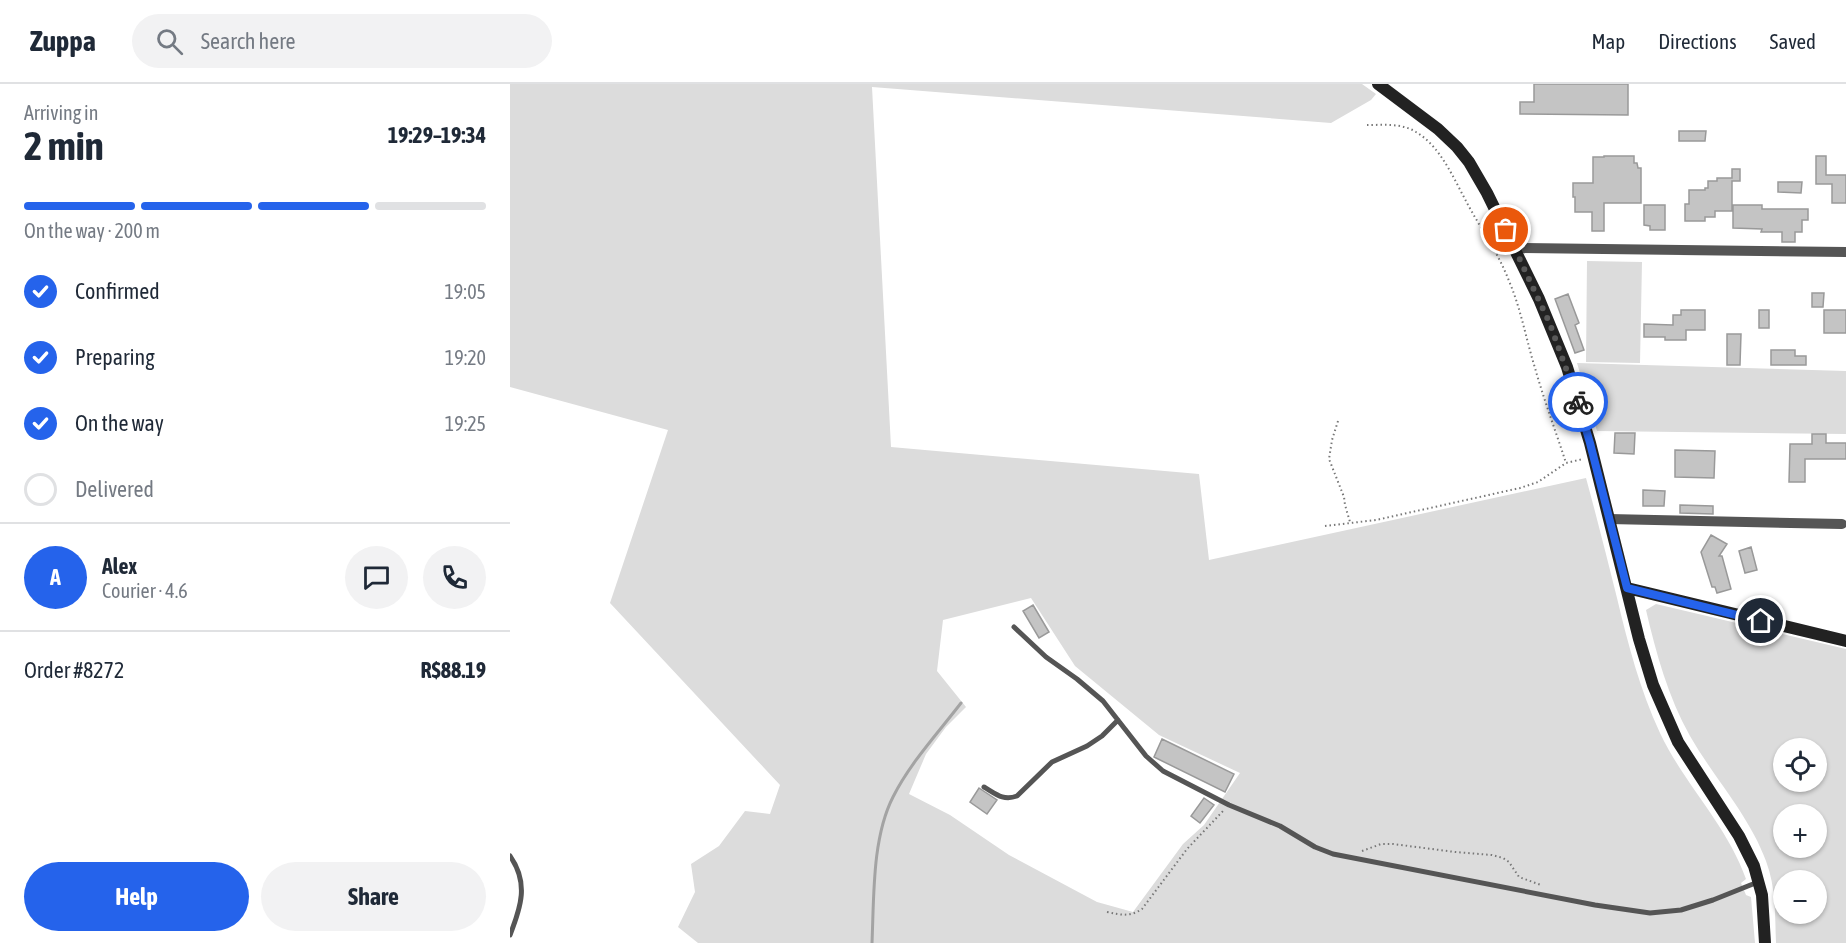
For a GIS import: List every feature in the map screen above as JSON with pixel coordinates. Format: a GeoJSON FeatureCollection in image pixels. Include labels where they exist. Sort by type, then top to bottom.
{"type":"FeatureCollection","features":[{"type":"Feature","properties":{"kind":"street"},"geometry":{"type":"LineString","coordinates":[[1378,84],[1438,129],[1469,162],[1515,248],[1539,299],[1572,383],[1653,685],[1671,728],[1739,836],[1754,867],[1759,881],[1764,914],[1765,943]]}},
{"type":"Feature","properties":{"kind":"street"},"geometry":{"type":"LineString","coordinates":[[1515,248],[1846,252]]}},
{"type":"Feature","properties":{"kind":"street"},"geometry":{"type":"LineString","coordinates":[[1609,519],[1842,524]]}},
{"type":"Feature","properties":{"kind":"street"},"geometry":{"type":"LineString","coordinates":[[1627,588],[1846,641]]}},
{"type":"Feature","properties":{"kind":"lane"},"geometry":{"type":"LineString","coordinates":[[1014,627],[1046,657],[1103,701],[1146,756],[1163,771],[1229,805],[1280,826],[1315,847],[1347,857],[1594,905],[1650,913],[1682,910],[1759,881]]}},
{"type":"Feature","properties":{"kind":"lane"},"geometry":{"type":"LineString","coordinates":[[984,787],[1001,797],[1010,799],[1017,796],[1052,762],[1087,746],[1102,736],[1118,720]]}},
{"type":"Feature","properties":{"kind":"lane"},"geometry":{"type":"LineString","coordinates":[[510,856],[519,871],[522,890],[520,908],[510,935]]}},
{"type":"Feature","properties":{"kind":"path"},"geometry":{"type":"LineString","coordinates":[[1367,125],[1389,125],[1414,131],[1433,146],[1453,175],[1508,278],[1566,463]]}},
{"type":"Feature","properties":{"kind":"path"},"geometry":{"type":"LineString","coordinates":[[1338,421],[1329,459],[1344,497],[1350,522]]}},
{"type":"Feature","properties":{"kind":"path"},"geometry":{"type":"LineString","coordinates":[[1325,526],[1376,520],[1531,485],[1566,463],[1582,459],[1595,462]]}},
{"type":"Feature","properties":{"kind":"path"},"geometry":{"type":"LineString","coordinates":[[1107,912],[1123,916],[1134,915],[1142,909],[1187,849],[1229,805]]}},
{"type":"Feature","properties":{"kind":"path"},"geometry":{"type":"LineString","coordinates":[[1347,857],[1381,844],[1492,855],[1509,862],[1519,877],[1540,885]]}},
{"type":"Feature","properties":{"kind":"shaded area"},"geometry":{"type":"Polygon","coordinates":[[[510,84],[1362,84],[1376,94],[1371,100],[1331,123],[872,87],[891,447],[1199,474],[1209,560],[1586,478],[1630,650],[1646,700],[1670,752],[1738,859],[1746,879],[1741,883],[1746,895],[1751,897],[1755,943],[698,943],[678,927],[695,892],[691,864],[719,846],[745,811],[770,814],[780,785],[610,603],[668,430],[510,387],[510,84]],[[1031,598],[943,620],[937,671],[966,707],[946,727],[926,754],[909,794],[950,815],[1009,855],[1097,902],[1133,912],[1183,844],[1204,825],[1240,773],[1159,735],[1075,666],[1031,598]]]}},
{"type":"Feature","properties":{"kind":"shaded area"},"geometry":{"type":"Polygon","coordinates":[[[1587,261],[1642,262],[1640,363],[1586,362],[1587,261]]]}},
{"type":"Feature","properties":{"kind":"shaded area"},"geometry":{"type":"Polygon","coordinates":[[[1577,363],[1846,371],[1846,434],[1597,431],[1577,363]]]}},
{"type":"Feature","properties":{"kind":"shaded area"},"geometry":{"type":"Polygon","coordinates":[[[1656,604],[1846,649],[1846,943],[1776,943],[1775,924],[1827,924],[1827,870],[1773,870],[1773,891],[1769,871],[1759,844],[1731,797],[1699,752],[1682,721],[1663,674],[1646,610],[1656,604]]]}},
{"type":"Feature","properties":{"kind":"building"},"geometry":{"type":"Polygon","coordinates":[[[1534,84],[1628,84],[1628,115],[1520,114],[1520,102],[1534,102],[1534,84]]]}},
{"type":"Feature","properties":{"kind":"building"},"geometry":{"type":"Polygon","coordinates":[[[1679,131],[1706,131],[1705,141],[1679,141],[1679,131]]]}},
{"type":"Feature","properties":{"kind":"building"},"geometry":{"type":"Polygon","coordinates":[[[1634,156],[1634,163],[1641,168],[1641,203],[1604,203],[1604,231],[1592,231],[1592,212],[1575,212],[1573,183],[1593,183],[1593,157],[1634,156]]]}},
{"type":"Feature","properties":{"kind":"building"},"geometry":{"type":"Polygon","coordinates":[[[1816,156],[1826,156],[1826,175],[1846,175],[1846,203],[1832,203],[1832,184],[1816,184],[1816,156]]]}},
{"type":"Feature","properties":{"kind":"building"},"geometry":{"type":"Polygon","coordinates":[[[1732,169],[1740,169],[1740,181],[1732,181],[1732,211],[1715,211],[1715,217],[1705,217],[1705,221],[1685,221],[1685,204],[1689,204],[1689,190],[1705,190],[1708,188],[1708,181],[1717,181],[1717,178],[1732,178],[1732,169]]]}},
{"type":"Feature","properties":{"kind":"building"},"geometry":{"type":"Polygon","coordinates":[[[1778,182],[1802,182],[1801,193],[1778,192],[1778,182]]]}},
{"type":"Feature","properties":{"kind":"building"},"geometry":{"type":"Polygon","coordinates":[[[1644,205],[1665,205],[1665,230],[1650,230],[1650,226],[1644,225],[1644,205]]]}},
{"type":"Feature","properties":{"kind":"building"},"geometry":{"type":"Polygon","coordinates":[[[1733,205],[1762,205],[1762,209],[1808,209],[1808,220],[1802,220],[1802,232],[1795,232],[1795,242],[1782,242],[1782,232],[1733,228],[1733,205]]]}},
{"type":"Feature","properties":{"kind":"building"},"geometry":{"type":"Polygon","coordinates":[[[1812,293],[1824,293],[1823,307],[1812,307],[1812,293]]]}},
{"type":"Feature","properties":{"kind":"building"},"geometry":{"type":"Polygon","coordinates":[[[1568,294],[1579,323],[1575,325],[1584,350],[1575,353],[1555,299],[1568,294]]]}},
{"type":"Feature","properties":{"kind":"building"},"geometry":{"type":"Polygon","coordinates":[[[1681,310],[1705,310],[1705,330],[1686,330],[1686,340],[1644,337],[1644,324],[1673,325],[1673,315],[1681,315],[1681,310]]]}},
{"type":"Feature","properties":{"kind":"building"},"geometry":{"type":"Polygon","coordinates":[[[1759,310],[1769,310],[1769,328],[1759,328],[1759,310]]]}},
{"type":"Feature","properties":{"kind":"building"},"geometry":{"type":"Polygon","coordinates":[[[1824,310],[1846,310],[1846,333],[1824,333],[1824,310]]]}},
{"type":"Feature","properties":{"kind":"building"},"geometry":{"type":"Polygon","coordinates":[[[1727,334],[1741,334],[1740,365],[1727,365],[1727,334]]]}},
{"type":"Feature","properties":{"kind":"building"},"geometry":{"type":"Polygon","coordinates":[[[1771,350],[1795,350],[1795,356],[1806,356],[1806,365],[1771,365],[1771,350]]]}},
{"type":"Feature","properties":{"kind":"building"},"geometry":{"type":"Polygon","coordinates":[[[1615,433],[1635,433],[1634,454],[1614,453],[1615,433]]]}},
{"type":"Feature","properties":{"kind":"building"},"geometry":{"type":"Polygon","coordinates":[[[1812,434],[1826,434],[1826,443],[1846,443],[1846,459],[1805,459],[1805,482],[1789,482],[1790,444],[1812,444],[1812,434]]]}},
{"type":"Feature","properties":{"kind":"building"},"geometry":{"type":"Polygon","coordinates":[[[1675,450],[1715,451],[1714,478],[1675,477],[1675,450]]]}},
{"type":"Feature","properties":{"kind":"building"},"geometry":{"type":"Polygon","coordinates":[[[1643,490],[1665,491],[1664,506],[1643,506],[1643,490]]]}},
{"type":"Feature","properties":{"kind":"building"},"geometry":{"type":"Polygon","coordinates":[[[1680,505],[1713,506],[1713,514],[1680,513],[1680,505]]]}},
{"type":"Feature","properties":{"kind":"building"},"geometry":{"type":"Polygon","coordinates":[[[1711,535],[1727,544],[1719,556],[1722,556],[1731,589],[1717,593],[1715,587],[1712,587],[1701,552],[1711,535]]]}},
{"type":"Feature","properties":{"kind":"building"},"geometry":{"type":"Polygon","coordinates":[[[1751,547],[1757,570],[1745,573],[1739,551],[1751,547]]]}},
{"type":"Feature","properties":{"kind":"building"},"geometry":{"type":"Polygon","coordinates":[[[1033,605],[1049,632],[1039,638],[1023,611],[1033,605]]]}},
{"type":"Feature","properties":{"kind":"building"},"geometry":{"type":"Polygon","coordinates":[[[1162,739],[1234,774],[1225,792],[1154,757],[1162,739]]]}},
{"type":"Feature","properties":{"kind":"building"},"geometry":{"type":"Polygon","coordinates":[[[979,788],[997,800],[987,814],[970,802],[979,788]]]}},
{"type":"Feature","properties":{"kind":"building"},"geometry":{"type":"Polygon","coordinates":[[[1204,798],[1214,805],[1200,823],[1191,816],[1204,798]]]}},
{"type":"Feature","properties":{"kind":"waterway"},"geometry":{"type":"LineString","coordinates":[[872,943],[875,868],[886,813],[908,772],[961,703]]}},
{"type":"Feature","properties":{"kind":"way so far"},"geometry":{"type":"LineString","coordinates":[[1506,230],[1550,324],[1578,402]]}},
{"type":"Feature","properties":{"kind":"route"},"geometry":{"type":"LineString","coordinates":[[1578,402],[1627,588],[1761,621]]}}]}
